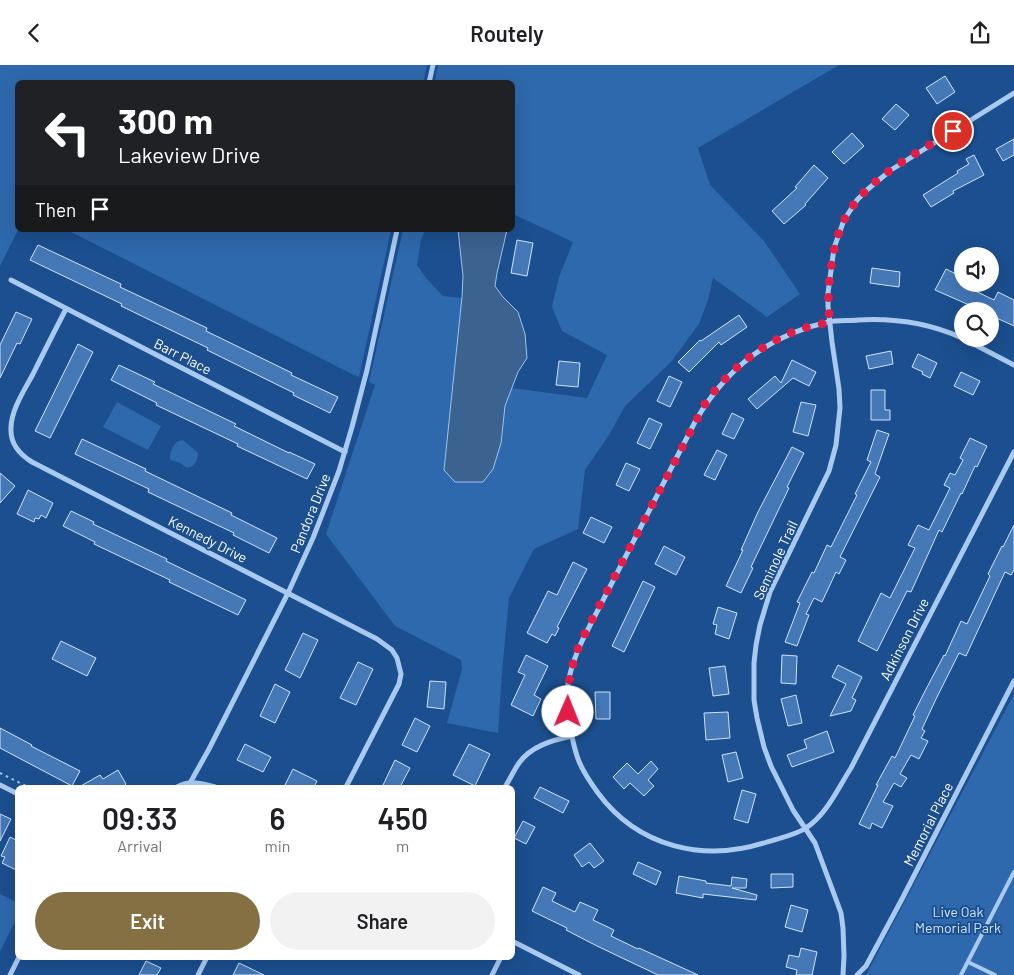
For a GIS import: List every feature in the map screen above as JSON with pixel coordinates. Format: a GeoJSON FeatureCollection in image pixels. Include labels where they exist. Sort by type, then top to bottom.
{"type":"FeatureCollection","features":[{"type":"Feature","properties":{"kind":"street"},"geometry":{"type":"LineString","coordinates":[[430,80],[433,65]]}},
{"type":"Feature","properties":{"kind":"street","name":"Seminole Trail"},"geometry":{"type":"LineString","coordinates":[[843,975],[844,956],[840,913],[819,852],[815,843],[792,810],[764,747],[754,700],[756,645],[770,592],[828,471],[836,445],[840,407],[828,293],[834,249],[844,220],[857,200],[891,170],[1014,93]]}},
{"type":"Feature","properties":{"kind":"street","name":"Pandora Drive"},"geometry":{"type":"LineString","coordinates":[[190,783],[288,593],[313,538],[339,471],[367,370],[397,232]]}},
{"type":"Feature","properties":{"kind":"street","name":"Barr Place"},"geometry":{"type":"LineString","coordinates":[[11,280],[345,451]]}},
{"type":"Feature","properties":{"kind":"street","name":"Kennedy Drive"},"geometry":{"type":"LineString","coordinates":[[66,309],[16,405],[11,427],[12,439],[18,451],[32,462],[377,639],[392,649],[397,658],[401,674],[399,684],[347,785]]}},
{"type":"Feature","properties":{"kind":"street"},"geometry":{"type":"LineString","coordinates":[[805,828],[751,847],[730,851],[697,851],[663,842],[638,830],[624,820],[602,799],[585,774],[577,757],[568,712],[567,693],[573,664],[582,639],[705,404],[731,373],[750,357],[785,336],[830,322],[879,319],[899,320],[931,326],[954,335]]}},
{"type":"Feature","properties":{"kind":"street"},"geometry":{"type":"LineString","coordinates":[[980,347],[1014,365]]}},
{"type":"Feature","properties":{"kind":"street","name":"Adkinson Drive"},"geometry":{"type":"LineString","coordinates":[[805,828],[827,807],[851,767],[1014,452]]}},
{"type":"Feature","properties":{"kind":"street","name":"Memorial Place"},"geometry":{"type":"LineString","coordinates":[[857,975],[866,966],[902,899],[1014,681]]}},
{"type":"Feature","properties":{"kind":"street"},"geometry":{"type":"LineString","coordinates":[[506,785],[524,757],[553,740],[572,736]]}},
{"type":"Feature","properties":{"kind":"street"},"geometry":{"type":"LineString","coordinates":[[183,785],[190,783],[209,785]]}},
{"type":"Feature","properties":{"kind":"street"},"geometry":{"type":"LineString","coordinates":[[0,785],[15,792]]}},
{"type":"Feature","properties":{"kind":"street"},"geometry":{"type":"LineString","coordinates":[[515,943],[579,975]]}},
{"type":"Feature","properties":{"kind":"street"},"geometry":{"type":"LineString","coordinates":[[10,975],[18,960]]}},
{"type":"Feature","properties":{"kind":"street"},"geometry":{"type":"LineString","coordinates":[[198,975],[206,960]]}},
{"type":"Feature","properties":{"kind":"street"},"geometry":{"type":"LineString","coordinates":[[492,975],[500,960]]}},
{"type":"Feature","properties":{"kind":"lane"},"geometry":{"type":"LineString","coordinates":[[961,975],[1014,871]]}},
{"type":"Feature","properties":{"kind":"lane"},"geometry":{"type":"LineString","coordinates":[[968,962],[995,975]]}},
{"type":"Feature","properties":{"kind":"path"},"geometry":{"type":"LineString","coordinates":[[0,773],[24,785]]}},
{"type":"Feature","properties":{"kind":"green space"},"geometry":{"type":"Polygon","coordinates":[[[0,65],[427,65],[424,80],[15,80],[15,232],[17,232],[0,266],[0,65]]]}},
{"type":"Feature","properties":{"kind":"green space"},"geometry":{"type":"Polygon","coordinates":[[[438,65],[839,65],[698,148],[710,185],[764,241],[800,294],[767,317],[713,278],[708,300],[699,324],[671,362],[625,406],[609,435],[585,470],[578,529],[534,549],[509,598],[498,733],[447,723],[462,669],[461,660],[395,626],[326,534],[375,385],[369,382],[403,232],[424,232],[417,265],[443,296],[462,298],[444,470],[501,443],[505,406],[512,388],[587,398],[607,355],[562,331],[552,307],[559,277],[573,242],[515,215],[515,80],[435,80],[438,65]]]}},
{"type":"Feature","properties":{"kind":"green space"},"geometry":{"type":"Polygon","coordinates":[[[71,232],[391,232],[359,377],[71,232]]]}},
{"type":"Feature","properties":{"kind":"green space"},"geometry":{"type":"Polygon","coordinates":[[[117,402],[161,426],[148,450],[103,427],[117,402]]]}},
{"type":"Feature","properties":{"kind":"green space"},"geometry":{"type":"Polygon","coordinates":[[[183,440],[198,453],[195,463],[187,468],[180,463],[170,460],[174,445],[178,441],[183,440]]]}},
{"type":"Feature","properties":{"kind":"green space","name":"Live Oak Memorial Park"},"geometry":{"type":"Polygon","coordinates":[[[1014,694],[1014,975],[866,975],[1014,694]]]}},
{"type":"Feature","properties":{"kind":"green space"},"geometry":{"type":"Polygon","coordinates":[[[0,894],[15,902],[15,922],[0,951],[0,894]]]}},
{"type":"Feature","properties":{"kind":"shaded area"},"geometry":{"type":"Polygon","coordinates":[[[458,232],[507,232],[495,286],[518,312],[525,334],[527,358],[518,372],[505,406],[501,443],[493,469],[483,482],[455,482],[444,470],[463,276],[458,232]]]}},
{"type":"Feature","properties":{"kind":"building"},"geometry":{"type":"Polygon","coordinates":[[[945,76],[955,92],[937,104],[926,88],[945,76]]]}},
{"type":"Feature","properties":{"kind":"building"},"geometry":{"type":"Polygon","coordinates":[[[896,104],[909,115],[895,130],[882,119],[896,104]]]}},
{"type":"Feature","properties":{"kind":"building"},"geometry":{"type":"Polygon","coordinates":[[[852,133],[864,146],[844,164],[832,152],[852,133]]]}},
{"type":"Feature","properties":{"kind":"building"},"geometry":{"type":"Polygon","coordinates":[[[1014,139],[1014,155],[1003,161],[996,149],[1014,139]]]}},
{"type":"Feature","properties":{"kind":"building"},"geometry":{"type":"Polygon","coordinates":[[[974,155],[984,175],[953,191],[954,193],[931,207],[923,195],[958,173],[957,171],[969,164],[966,159],[974,155]]]}},
{"type":"Feature","properties":{"kind":"building"},"geometry":{"type":"Polygon","coordinates":[[[814,165],[828,178],[806,205],[784,224],[772,211],[797,188],[795,187],[814,165]]]}},
{"type":"Feature","properties":{"kind":"building"},"geometry":{"type":"Polygon","coordinates":[[[517,240],[533,243],[527,276],[511,273],[517,240]]]}},
{"type":"Feature","properties":{"kind":"building"},"geometry":{"type":"Polygon","coordinates":[[[38,245],[121,284],[120,287],[207,328],[206,331],[338,397],[330,413],[207,350],[208,348],[121,306],[122,304],[30,260],[38,245]]]}},
{"type":"Feature","properties":{"kind":"building"},"geometry":{"type":"Polygon","coordinates":[[[872,268],[900,272],[899,287],[870,283],[872,268]]]}},
{"type":"Feature","properties":{"kind":"building"},"geometry":{"type":"Polygon","coordinates":[[[946,269],[954,273],[954,292],[977,292],[994,300],[998,292],[1014,300],[1014,326],[999,319],[999,302],[962,302],[935,290],[946,269]]]}},
{"type":"Feature","properties":{"kind":"building"},"geometry":{"type":"Polygon","coordinates":[[[16,312],[32,319],[20,344],[17,343],[0,378],[0,345],[16,312]]]}},
{"type":"Feature","properties":{"kind":"building"},"geometry":{"type":"Polygon","coordinates":[[[739,315],[747,327],[721,345],[719,342],[689,372],[678,362],[700,340],[739,315]]]}},
{"type":"Feature","properties":{"kind":"building"},"geometry":{"type":"Polygon","coordinates":[[[78,344],[93,352],[50,438],[35,431],[78,344]]]}},
{"type":"Feature","properties":{"kind":"building"},"geometry":{"type":"Polygon","coordinates":[[[891,351],[893,364],[869,369],[866,356],[891,351]]]}},
{"type":"Feature","properties":{"kind":"building"},"geometry":{"type":"Polygon","coordinates":[[[918,354],[937,363],[930,378],[912,367],[918,354]]]}},
{"type":"Feature","properties":{"kind":"building"},"geometry":{"type":"Polygon","coordinates":[[[792,360],[816,372],[809,386],[793,378],[757,409],[748,399],[775,376],[781,383],[792,360]]]}},
{"type":"Feature","properties":{"kind":"building"},"geometry":{"type":"Polygon","coordinates":[[[559,361],[580,363],[578,387],[556,385],[559,361]]]}},
{"type":"Feature","properties":{"kind":"building"},"geometry":{"type":"Polygon","coordinates":[[[119,365],[155,382],[153,384],[236,424],[234,426],[315,464],[307,479],[237,446],[238,444],[156,405],[157,403],[111,380],[119,365]]]}},
{"type":"Feature","properties":{"kind":"building"},"geometry":{"type":"Polygon","coordinates":[[[961,372],[980,381],[973,395],[954,386],[961,372]]]}},
{"type":"Feature","properties":{"kind":"building"},"geometry":{"type":"Polygon","coordinates":[[[669,376],[682,382],[670,407],[657,401],[669,376]]]}},
{"type":"Feature","properties":{"kind":"building"},"geometry":{"type":"Polygon","coordinates":[[[871,390],[885,390],[885,410],[890,410],[890,420],[871,420],[871,390]]]}},
{"type":"Feature","properties":{"kind":"building"},"geometry":{"type":"Polygon","coordinates":[[[801,402],[816,405],[808,436],[793,432],[801,402]]]}},
{"type":"Feature","properties":{"kind":"building"},"geometry":{"type":"Polygon","coordinates":[[[732,413],[744,419],[734,439],[722,434],[732,413]]]}},
{"type":"Feature","properties":{"kind":"building"},"geometry":{"type":"Polygon","coordinates":[[[649,418],[662,424],[650,449],[637,443],[649,418]]]}},
{"type":"Feature","properties":{"kind":"building"},"geometry":{"type":"Polygon","coordinates":[[[877,430],[889,434],[875,474],[880,477],[840,557],[846,560],[839,574],[836,572],[822,602],[814,598],[806,614],[809,615],[797,646],[785,642],[800,603],[797,602],[812,572],[814,573],[827,545],[831,547],[857,495],[855,494],[871,462],[867,460],[877,430]]]}},
{"type":"Feature","properties":{"kind":"building"},"geometry":{"type":"Polygon","coordinates":[[[970,438],[987,446],[942,532],[939,530],[911,592],[907,591],[877,651],[858,641],[881,593],[890,598],[915,548],[908,545],[918,525],[929,530],[950,488],[944,485],[950,473],[955,475],[963,460],[960,458],[970,438]]]}},
{"type":"Feature","properties":{"kind":"building"},"geometry":{"type":"Polygon","coordinates":[[[82,439],[146,469],[145,471],[232,513],[231,515],[277,538],[269,553],[233,535],[234,533],[148,492],[149,489],[75,454],[82,439]]]}},
{"type":"Feature","properties":{"kind":"building"},"geometry":{"type":"Polygon","coordinates":[[[792,447],[804,453],[751,567],[753,568],[741,593],[726,586],[758,512],[792,447]]]}},
{"type":"Feature","properties":{"kind":"building"},"geometry":{"type":"Polygon","coordinates":[[[717,450],[727,455],[715,480],[704,475],[717,450]]]}},
{"type":"Feature","properties":{"kind":"building"},"geometry":{"type":"Polygon","coordinates":[[[626,463],[640,469],[629,491],[616,485],[626,463]]]}},
{"type":"Feature","properties":{"kind":"building"},"geometry":{"type":"Polygon","coordinates":[[[0,473],[15,486],[0,503],[0,473]]]}},
{"type":"Feature","properties":{"kind":"building"},"geometry":{"type":"Polygon","coordinates":[[[28,490],[53,503],[46,518],[41,515],[39,519],[35,518],[34,522],[17,514],[28,490]]]}},
{"type":"Feature","properties":{"kind":"building"},"geometry":{"type":"Polygon","coordinates":[[[71,511],[94,522],[93,524],[167,559],[166,561],[246,600],[238,615],[94,544],[95,542],[63,526],[71,511]]]}},
{"type":"Feature","properties":{"kind":"building"},"geometry":{"type":"Polygon","coordinates":[[[591,517],[612,527],[604,543],[583,533],[591,517]]]}},
{"type":"Feature","properties":{"kind":"building"},"geometry":{"type":"Polygon","coordinates":[[[1014,525],[1014,570],[1011,575],[1005,572],[966,656],[959,653],[922,729],[925,731],[921,738],[928,741],[919,759],[911,755],[900,774],[907,778],[901,787],[894,783],[883,802],[893,806],[882,828],[872,823],[870,829],[859,824],[878,785],[876,785],[892,756],[895,758],[915,716],[913,715],[945,656],[961,621],[967,624],[990,576],[988,574],[1014,525]]]}},
{"type":"Feature","properties":{"kind":"building"},"geometry":{"type":"Polygon","coordinates":[[[664,546],[685,557],[676,575],[655,564],[664,546]]]}},
{"type":"Feature","properties":{"kind":"building"},"geometry":{"type":"Polygon","coordinates":[[[573,562],[587,569],[557,627],[559,628],[555,636],[552,634],[547,643],[527,633],[548,591],[557,595],[573,562]]]}},
{"type":"Feature","properties":{"kind":"building"},"geometry":{"type":"Polygon","coordinates":[[[643,581],[655,587],[624,652],[612,646],[643,581]]]}},
{"type":"Feature","properties":{"kind":"building"},"geometry":{"type":"Polygon","coordinates":[[[718,607],[737,613],[729,639],[715,634],[717,625],[713,624],[718,607]]]}},
{"type":"Feature","properties":{"kind":"building"},"geometry":{"type":"Polygon","coordinates":[[[303,633],[318,640],[300,678],[285,670],[303,633]]]}},
{"type":"Feature","properties":{"kind":"building"},"geometry":{"type":"Polygon","coordinates":[[[61,641],[96,658],[87,676],[52,659],[61,641]]]}},
{"type":"Feature","properties":{"kind":"building"},"geometry":{"type":"Polygon","coordinates":[[[526,655],[548,666],[534,695],[541,699],[533,716],[511,705],[525,675],[518,672],[526,655]]]}},
{"type":"Feature","properties":{"kind":"building"},"geometry":{"type":"Polygon","coordinates":[[[782,655],[797,656],[796,684],[781,683],[782,655]]]}},
{"type":"Feature","properties":{"kind":"building"},"geometry":{"type":"Polygon","coordinates":[[[358,662],[373,669],[356,705],[340,698],[358,662]]]}},
{"type":"Feature","properties":{"kind":"building"},"geometry":{"type":"Polygon","coordinates":[[[838,665],[862,677],[852,698],[856,700],[851,711],[830,716],[846,684],[832,677],[838,665]]]}},
{"type":"Feature","properties":{"kind":"building"},"geometry":{"type":"Polygon","coordinates":[[[725,666],[729,694],[713,696],[709,668],[725,666]]]}},
{"type":"Feature","properties":{"kind":"building"},"geometry":{"type":"Polygon","coordinates":[[[430,681],[446,682],[444,709],[427,707],[430,681]]]}},
{"type":"Feature","properties":{"kind":"building"},"geometry":{"type":"Polygon","coordinates":[[[275,684],[290,692],[275,723],[260,716],[275,684]]]}},
{"type":"Feature","properties":{"kind":"building"},"geometry":{"type":"Polygon","coordinates":[[[595,692],[610,692],[610,719],[596,719],[595,692]]]}},
{"type":"Feature","properties":{"kind":"building"},"geometry":{"type":"Polygon","coordinates":[[[796,695],[802,723],[788,726],[781,699],[796,695]]]}},
{"type":"Feature","properties":{"kind":"building"},"geometry":{"type":"Polygon","coordinates":[[[728,712],[730,738],[706,740],[704,713],[728,712]]]}},
{"type":"Feature","properties":{"kind":"building"},"geometry":{"type":"Polygon","coordinates":[[[415,718],[430,726],[417,752],[402,745],[415,718]]]}},
{"type":"Feature","properties":{"kind":"building"},"geometry":{"type":"Polygon","coordinates":[[[0,728],[80,771],[73,785],[70,785],[0,748],[0,728]]]}},
{"type":"Feature","properties":{"kind":"building"},"geometry":{"type":"Polygon","coordinates":[[[827,731],[834,752],[792,767],[787,755],[807,748],[804,740],[827,731]]]}},
{"type":"Feature","properties":{"kind":"building"},"geometry":{"type":"Polygon","coordinates":[[[245,744],[271,757],[263,772],[237,760],[245,744]]]}},
{"type":"Feature","properties":{"kind":"building"},"geometry":{"type":"Polygon","coordinates":[[[469,744],[490,754],[475,785],[453,775],[469,744]]]}},
{"type":"Feature","properties":{"kind":"building"},"geometry":{"type":"Polygon","coordinates":[[[736,752],[743,778],[728,782],[722,755],[736,752]]]}},
{"type":"Feature","properties":{"kind":"building"},"geometry":{"type":"Polygon","coordinates":[[[395,760],[410,768],[401,785],[383,785],[395,760]]]}},
{"type":"Feature","properties":{"kind":"building"},"geometry":{"type":"Polygon","coordinates":[[[651,761],[658,769],[648,780],[654,786],[644,796],[630,783],[624,789],[613,777],[627,763],[638,774],[651,761]]]}},
{"type":"Feature","properties":{"kind":"building"},"geometry":{"type":"Polygon","coordinates":[[[293,769],[317,781],[315,785],[285,785],[293,769]]]}},
{"type":"Feature","properties":{"kind":"building"},"geometry":{"type":"Polygon","coordinates":[[[118,770],[126,784],[82,785],[100,775],[103,779],[118,770]]]}},
{"type":"Feature","properties":{"kind":"building"},"geometry":{"type":"Polygon","coordinates":[[[540,787],[569,801],[563,813],[534,798],[540,787]]]}},
{"type":"Feature","properties":{"kind":"building"},"geometry":{"type":"Polygon","coordinates":[[[742,790],[756,794],[748,823],[734,819],[742,790]]]}},
{"type":"Feature","properties":{"kind":"building"},"geometry":{"type":"Polygon","coordinates":[[[0,814],[11,819],[0,841],[0,814]]]}},
{"type":"Feature","properties":{"kind":"building"},"geometry":{"type":"Polygon","coordinates":[[[523,821],[535,827],[526,844],[515,838],[523,821]]]}},
{"type":"Feature","properties":{"kind":"building"},"geometry":{"type":"Polygon","coordinates":[[[10,837],[15,840],[15,870],[2,863],[5,857],[1,856],[10,837]]]}},
{"type":"Feature","properties":{"kind":"building"},"geometry":{"type":"Polygon","coordinates":[[[590,843],[604,861],[594,868],[589,862],[582,867],[574,855],[590,843]]]}},
{"type":"Feature","properties":{"kind":"building"},"geometry":{"type":"Polygon","coordinates":[[[638,862],[661,872],[656,885],[633,874],[638,862]]]}},
{"type":"Feature","properties":{"kind":"building"},"geometry":{"type":"Polygon","coordinates":[[[771,874],[793,874],[793,887],[771,888],[771,874]]]}},
{"type":"Feature","properties":{"kind":"building"},"geometry":{"type":"Polygon","coordinates":[[[679,876],[706,881],[706,883],[731,886],[732,877],[747,879],[746,888],[732,888],[757,895],[756,900],[703,894],[703,898],[676,893],[679,876]]]}},
{"type":"Feature","properties":{"kind":"building"},"geometry":{"type":"Polygon","coordinates":[[[543,887],[556,893],[552,901],[575,912],[580,902],[598,910],[593,920],[614,930],[611,936],[698,975],[658,975],[597,946],[566,930],[567,928],[532,911],[543,887]]]}},
{"type":"Feature","properties":{"kind":"building"},"geometry":{"type":"Polygon","coordinates":[[[791,905],[808,910],[802,932],[785,927],[791,905]]]}},
{"type":"Feature","properties":{"kind":"building"},"geometry":{"type":"Polygon","coordinates":[[[801,948],[817,952],[812,975],[796,975],[797,970],[786,967],[789,955],[799,957],[801,948]]]}},
{"type":"Feature","properties":{"kind":"building"},"geometry":{"type":"Polygon","coordinates":[[[146,961],[161,968],[157,975],[139,975],[146,961]]]}},
{"type":"Feature","properties":{"kind":"building"},"geometry":{"type":"Polygon","coordinates":[[[239,963],[264,975],[233,975],[239,963]]]}},
{"type":"Feature","properties":{"kind":"route"},"geometry":{"type":"LineString","coordinates":[[568,712],[567,693],[570,677],[582,639],[705,404],[731,373],[750,357],[785,336],[830,322],[828,306],[830,272],[839,232],[849,212],[857,200],[891,170],[953,131]]}}]}
